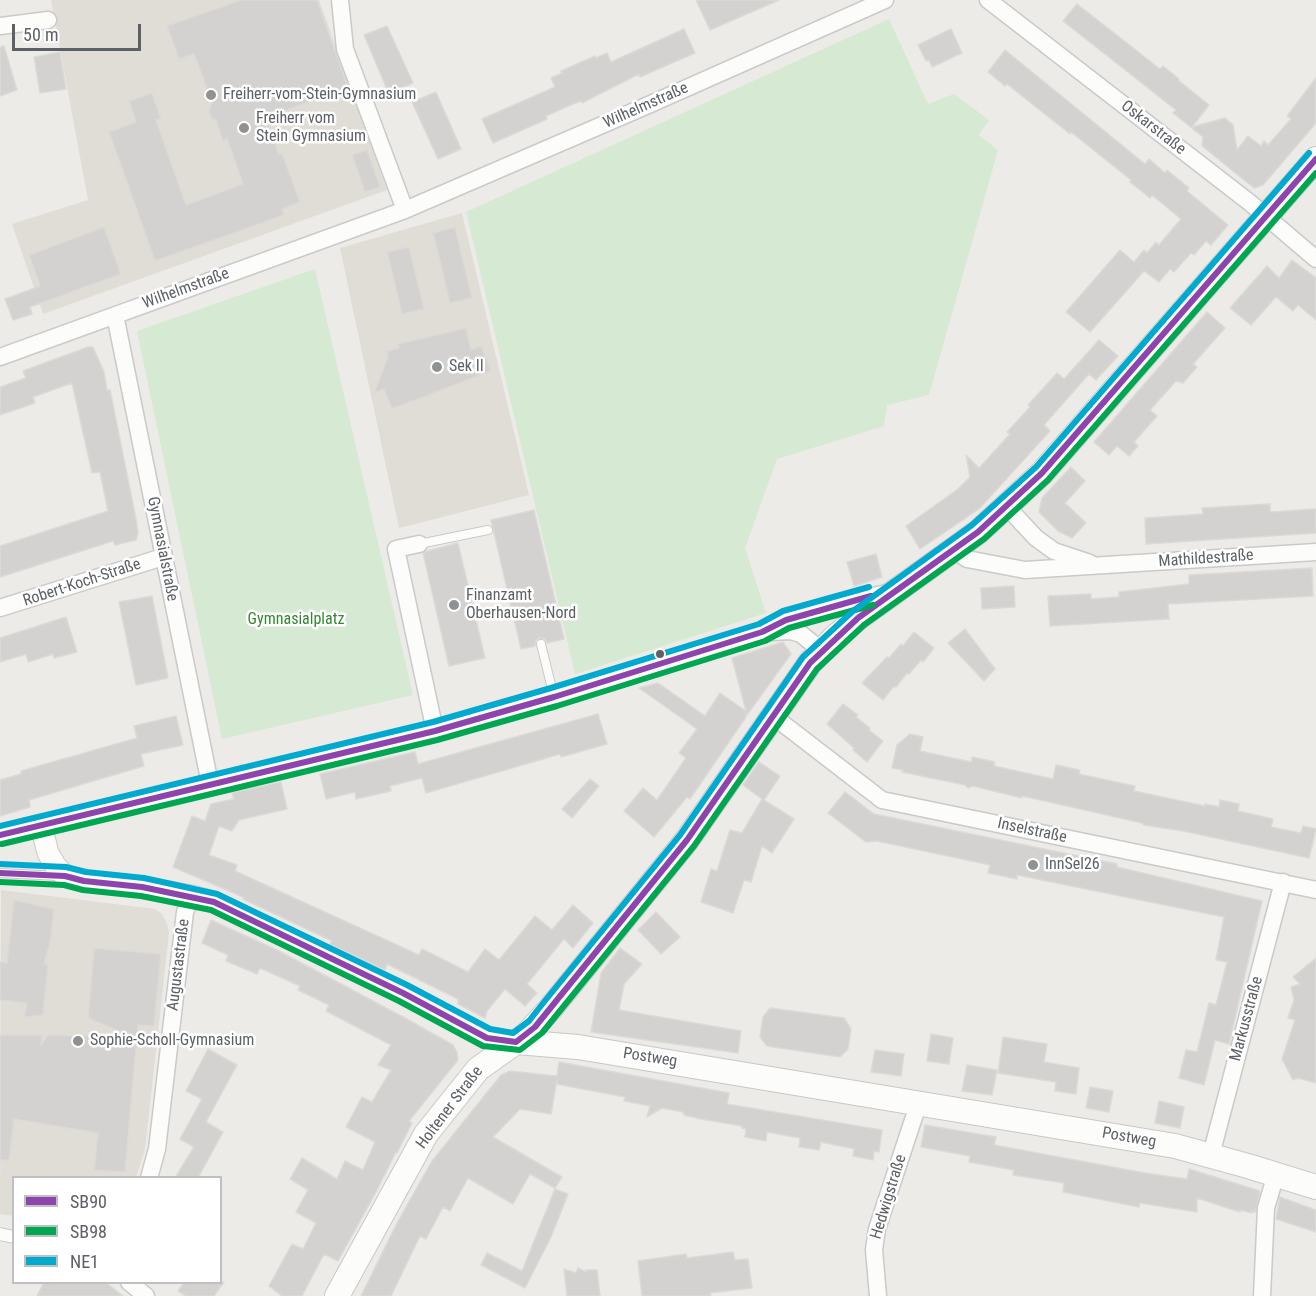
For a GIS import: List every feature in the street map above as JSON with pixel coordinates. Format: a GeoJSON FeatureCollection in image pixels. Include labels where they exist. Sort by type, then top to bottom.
{"type":"FeatureCollection","features":[{"type":"Feature","properties":{"kind":"main road","name":"Holtener Straße"},"geometry":{"type":"LineString","coordinates":[[337,1296],[426,1134],[478,1069],[535,1027],[546,1014],[680,849],[773,716],[822,651],[858,618],[954,550],[1007,507],[1042,473],[1316,159]]}},
{"type":"Feature","properties":{"kind":"main road","name":"Postweg"},"geometry":{"type":"LineString","coordinates":[[516,1042],[570,1046],[1175,1146],[1316,1187]]}},
{"type":"Feature","properties":{"kind":"street"},"geometry":{"type":"LineString","coordinates":[[340,0],[345,49],[405,210]]}},
{"type":"Feature","properties":{"kind":"street","name":"Wilhelmstraße"},"geometry":{"type":"LineString","coordinates":[[0,357],[405,210],[883,0]]}},
{"type":"Feature","properties":{"kind":"street","name":"Oskarstraße"},"geometry":{"type":"LineString","coordinates":[[988,0],[1267,216],[1316,259]]}},
{"type":"Feature","properties":{"kind":"street"},"geometry":{"type":"LineString","coordinates":[[0,26],[48,20]]}},
{"type":"Feature","properties":{"kind":"street","name":"Gymnasialstraße"},"geometry":{"type":"LineString","coordinates":[[115,315],[210,784]]}},
{"type":"Feature","properties":{"kind":"street","name":"Mathildestraße"},"geometry":{"type":"LineString","coordinates":[[1007,507],[1036,538],[1054,551],[1096,566]]}},
{"type":"Feature","properties":{"kind":"street"},"geometry":{"type":"LineString","coordinates":[[419,544],[396,549],[435,731]]}},
{"type":"Feature","properties":{"kind":"street","name":"Mathildestraße"},"geometry":{"type":"LineString","coordinates":[[954,550],[967,559],[1025,570],[1056,570],[1316,552]]}},
{"type":"Feature","properties":{"kind":"street","name":"Robert-Koch-Straße"},"geometry":{"type":"LineString","coordinates":[[0,609],[163,557]]}},
{"type":"Feature","properties":{"kind":"street"},"geometry":{"type":"LineString","coordinates":[[0,836],[435,731],[554,697],[762,632],[786,620],[845,602],[897,591]]}},
{"type":"Feature","properties":{"kind":"street"},"geometry":{"type":"LineString","coordinates":[[762,632],[791,631],[801,634],[822,651]]}},
{"type":"Feature","properties":{"kind":"street","name":"Inselstraße"},"geometry":{"type":"LineString","coordinates":[[773,716],[882,800],[1316,890]]}},
{"type":"Feature","properties":{"kind":"street"},"geometry":{"type":"LineString","coordinates":[[41,825],[48,853],[65,876]]}},
{"type":"Feature","properties":{"kind":"street","name":"Postweg"},"geometry":{"type":"LineString","coordinates":[[65,876],[84,881],[142,886],[192,896],[240,913],[403,993],[487,1038],[516,1042]]}},
{"type":"Feature","properties":{"kind":"street","name":"Markusstraße"},"geometry":{"type":"LineString","coordinates":[[1211,1155],[1282,882]]}},
{"type":"Feature","properties":{"kind":"street","name":"Augustastraße"},"geometry":{"type":"LineString","coordinates":[[150,1176],[158,1149],[185,912],[192,896]]}},
{"type":"Feature","properties":{"kind":"street","name":"Hedwigstraße"},"geometry":{"type":"LineString","coordinates":[[878,1295],[874,1250],[877,1229],[919,1102]]}},
{"type":"Feature","properties":{"kind":"street"},"geometry":{"type":"LineString","coordinates":[[1262,1296],[1266,1208],[1276,1174]]}},
{"type":"Feature","properties":{"kind":"street"},"geometry":{"type":"LineString","coordinates":[[131,1284],[146,1296]]}},
{"type":"Feature","properties":{"kind":"lane"},"geometry":{"type":"LineString","coordinates":[[419,544],[488,530]]}},
{"type":"Feature","properties":{"kind":"lane"},"geometry":{"type":"LineString","coordinates":[[542,644],[554,697]]}},
{"type":"Feature","properties":{"kind":"lane"},"geometry":{"type":"LineString","coordinates":[[0,873],[65,876]]}},
{"type":"Feature","properties":{"kind":"shaded area","name":"Freiherr-vom-Stein-Gymnasium"},"geometry":{"type":"Polygon","coordinates":[[[51,0],[319,0],[387,190],[43,314],[12,224],[88,200],[51,0]]]}},
{"type":"Feature","properties":{"kind":"shaded area"},"geometry":{"type":"Polygon","coordinates":[[[462,213],[529,495],[399,528],[340,248],[462,213]]]}},
{"type":"Feature","properties":{"kind":"shaded area","name":"Sophie-Scholl-Gymnasium"},"geometry":{"type":"Polygon","coordinates":[[[1,890],[155,909],[162,914],[169,933],[145,1149],[137,1175],[12,1176],[12,1216],[0,1214],[1,890]]]}},
{"type":"Feature","properties":{"kind":"green space"},"geometry":{"type":"Polygon","coordinates":[[[889,19],[928,104],[954,94],[989,120],[979,135],[998,150],[929,395],[887,405],[884,426],[777,459],[745,548],[766,613],[575,674],[466,212],[889,19]]]}},
{"type":"Feature","properties":{"kind":"green space","name":"Gymnasialplatz"},"geometry":{"type":"Polygon","coordinates":[[[315,269],[413,695],[222,739],[137,331],[315,269]]]}},
{"type":"Feature","properties":{"kind":"building","name":"Freiherr vom Stein Gymnasium"},"geometry":{"type":"Polygon","coordinates":[[[241,0],[317,0],[348,88],[281,112],[283,119],[269,125],[279,155],[282,153],[300,202],[282,209],[284,215],[155,261],[109,132],[136,122],[129,101],[152,93],[161,119],[156,120],[186,205],[243,184],[227,139],[223,141],[216,120],[211,118],[209,111],[212,102],[194,54],[179,59],[167,26],[241,0]]]}},
{"type":"Feature","properties":{"kind":"building"},"geometry":{"type":"Polygon","coordinates":[[[696,0],[779,0],[710,30],[696,0]]]}},
{"type":"Feature","properties":{"kind":"building"},"geometry":{"type":"Polygon","coordinates":[[[1077,4],[1160,69],[1163,66],[1209,105],[1192,127],[1225,118],[1233,125],[1237,150],[1248,136],[1261,146],[1264,141],[1268,145],[1291,119],[1287,116],[1316,78],[1316,123],[1263,185],[1254,188],[1202,146],[1203,137],[1173,113],[1176,110],[1063,21],[1077,4]]]}},
{"type":"Feature","properties":{"kind":"building"},"geometry":{"type":"Polygon","coordinates":[[[387,26],[413,83],[389,94],[364,35],[387,26]]]}},
{"type":"Feature","properties":{"kind":"building"},"geometry":{"type":"Polygon","coordinates":[[[684,29],[695,53],[640,77],[639,74],[582,103],[581,101],[546,116],[547,119],[493,143],[482,119],[555,87],[551,78],[562,73],[561,71],[607,53],[611,62],[684,29]]]}},
{"type":"Feature","properties":{"kind":"building"},"geometry":{"type":"Polygon","coordinates":[[[951,29],[962,53],[932,67],[929,60],[926,61],[918,45],[951,29]]]}},
{"type":"Feature","properties":{"kind":"building"},"geometry":{"type":"Polygon","coordinates":[[[4,46],[17,90],[0,96],[0,47],[4,46]]]}},
{"type":"Feature","properties":{"kind":"building"},"geometry":{"type":"Polygon","coordinates":[[[1005,50],[1145,164],[1149,159],[1165,173],[1167,170],[1189,188],[1187,191],[1228,225],[1211,245],[1206,241],[1194,255],[1191,253],[1174,272],[1170,269],[1159,282],[1144,271],[1090,332],[1066,312],[1120,250],[1134,262],[1144,250],[1147,253],[1156,242],[1159,245],[1181,219],[1152,195],[1150,198],[1071,132],[1070,134],[1007,84],[1005,86],[988,72],[1005,50]]]}},
{"type":"Feature","properties":{"kind":"building"},"geometry":{"type":"Polygon","coordinates":[[[60,52],[66,89],[40,93],[34,57],[60,52]]]}},
{"type":"Feature","properties":{"kind":"building"},"geometry":{"type":"Polygon","coordinates":[[[436,92],[461,149],[438,159],[412,102],[436,92]]]}},
{"type":"Feature","properties":{"kind":"building"},"geometry":{"type":"Polygon","coordinates":[[[367,150],[380,187],[365,192],[352,155],[367,150]]]}},
{"type":"Feature","properties":{"kind":"building"},"geometry":{"type":"Polygon","coordinates":[[[104,227],[121,274],[30,307],[32,314],[13,320],[5,299],[40,286],[29,255],[104,227]]]}},
{"type":"Feature","properties":{"kind":"building"},"geometry":{"type":"Polygon","coordinates":[[[455,227],[472,298],[450,303],[433,233],[455,227]]]}},
{"type":"Feature","properties":{"kind":"building"},"geometry":{"type":"Polygon","coordinates":[[[409,247],[424,309],[402,314],[387,252],[409,247]]]}},
{"type":"Feature","properties":{"kind":"building"},"geometry":{"type":"Polygon","coordinates":[[[1292,260],[1316,278],[1316,320],[1298,305],[1293,311],[1276,297],[1251,325],[1230,308],[1267,266],[1279,278],[1292,260]]]}},
{"type":"Feature","properties":{"kind":"building"},"geometry":{"type":"Polygon","coordinates":[[[1207,312],[1225,328],[1193,364],[1197,367],[1183,383],[1176,381],[1150,410],[1157,416],[1134,442],[1138,446],[1129,456],[1117,446],[1109,455],[1094,442],[1207,312]]]}},
{"type":"Feature","properties":{"kind":"building","name":"Sek II"},"geometry":{"type":"Polygon","coordinates":[[[466,328],[471,350],[481,346],[491,371],[392,409],[384,389],[374,393],[388,357],[387,351],[399,348],[398,344],[466,328]]]}},
{"type":"Feature","properties":{"kind":"building"},"geometry":{"type":"Polygon","coordinates":[[[1099,340],[1118,356],[1096,380],[1089,374],[1044,425],[1050,431],[979,509],[920,549],[906,526],[958,489],[970,477],[966,455],[979,468],[1010,434],[1007,432],[1057,373],[1064,379],[1099,340]]]}},
{"type":"Feature","properties":{"kind":"building"},"geometry":{"type":"Polygon","coordinates":[[[93,347],[104,372],[107,390],[110,390],[136,519],[138,533],[136,540],[115,545],[113,541],[0,577],[0,546],[108,511],[100,472],[92,473],[72,383],[33,397],[35,403],[0,415],[0,387],[26,378],[23,371],[93,347]]]}},
{"type":"Feature","properties":{"kind":"building"},"geometry":{"type":"Polygon","coordinates":[[[1071,467],[1085,481],[1065,503],[1086,523],[1072,538],[1058,531],[1039,512],[1042,498],[1071,467]]]}},
{"type":"Feature","properties":{"kind":"building"},"geometry":{"type":"Polygon","coordinates":[[[1270,504],[1270,512],[1316,509],[1316,533],[1146,544],[1145,518],[1203,514],[1202,508],[1270,504]]]}},
{"type":"Feature","properties":{"kind":"building"},"geometry":{"type":"Polygon","coordinates":[[[534,510],[564,639],[547,643],[545,639],[540,638],[536,640],[535,646],[521,649],[491,520],[534,510]]]}},
{"type":"Feature","properties":{"kind":"building","name":"Finanzamt Oberhausen-Nord"},"geometry":{"type":"Polygon","coordinates":[[[458,543],[485,658],[449,666],[423,553],[458,543]]]}},
{"type":"Feature","properties":{"kind":"building"},"geometry":{"type":"Polygon","coordinates":[[[876,554],[882,577],[854,586],[847,562],[876,554]]]}},
{"type":"Feature","properties":{"kind":"building"},"geometry":{"type":"Polygon","coordinates":[[[1312,568],[1313,596],[1168,604],[1169,619],[1050,626],[1048,596],[1091,594],[1091,599],[1119,597],[1119,592],[1189,584],[1189,575],[1312,568]]]}},
{"type":"Feature","properties":{"kind":"building"},"geometry":{"type":"Polygon","coordinates":[[[1014,586],[1015,607],[982,609],[981,588],[1014,586]]]}},
{"type":"Feature","properties":{"kind":"building"},"geometry":{"type":"Polygon","coordinates":[[[152,596],[168,678],[136,685],[119,602],[152,596]]]}},
{"type":"Feature","properties":{"kind":"building"},"geometry":{"type":"Polygon","coordinates":[[[66,617],[77,652],[54,658],[53,654],[28,662],[26,654],[0,662],[0,638],[66,617]]]}},
{"type":"Feature","properties":{"kind":"building"},"geometry":{"type":"Polygon","coordinates":[[[965,629],[995,669],[984,681],[948,643],[965,629]]]}},
{"type":"Feature","properties":{"kind":"building"},"geometry":{"type":"Polygon","coordinates":[[[914,632],[934,648],[923,662],[921,660],[896,687],[894,686],[883,700],[862,683],[901,644],[903,646],[914,632]]]}},
{"type":"Feature","properties":{"kind":"building"},"geometry":{"type":"Polygon","coordinates":[[[783,642],[791,654],[747,715],[746,713],[746,717],[690,799],[687,797],[654,837],[624,811],[643,788],[657,800],[686,758],[679,753],[697,729],[639,688],[658,683],[705,716],[720,693],[746,711],[732,658],[783,642]]]}},
{"type":"Feature","properties":{"kind":"building"},"geometry":{"type":"Polygon","coordinates":[[[843,704],[858,715],[856,717],[883,741],[867,762],[827,724],[843,704]]]}},
{"type":"Feature","properties":{"kind":"building"},"geometry":{"type":"Polygon","coordinates":[[[598,714],[607,744],[561,757],[560,754],[426,793],[422,778],[390,786],[391,791],[356,799],[355,792],[326,799],[320,774],[415,752],[418,764],[598,714]]]}},
{"type":"Feature","properties":{"kind":"building"},"geometry":{"type":"Polygon","coordinates":[[[176,716],[183,745],[141,754],[144,766],[29,800],[30,807],[0,816],[0,780],[21,774],[21,771],[137,738],[134,726],[176,716]]]}},
{"type":"Feature","properties":{"kind":"building"},"geometry":{"type":"Polygon","coordinates":[[[910,734],[923,737],[920,751],[971,762],[972,757],[995,762],[994,766],[1053,779],[1056,765],[1080,770],[1079,774],[1135,786],[1134,791],[1205,806],[1205,804],[1219,807],[1220,800],[1239,804],[1238,811],[1273,819],[1271,827],[1301,833],[1303,826],[1316,829],[1309,858],[1144,825],[1022,796],[1022,798],[973,786],[968,788],[965,785],[902,772],[903,770],[892,768],[897,745],[910,734]]]}},
{"type":"Feature","properties":{"kind":"building"},"geometry":{"type":"Polygon","coordinates":[[[759,762],[780,776],[764,800],[794,819],[772,853],[762,846],[751,882],[744,880],[733,913],[701,902],[711,869],[717,871],[730,830],[742,833],[762,799],[743,785],[759,762]]]}},
{"type":"Feature","properties":{"kind":"building"},"geometry":{"type":"Polygon","coordinates":[[[590,779],[599,786],[572,818],[562,809],[590,779]]]}},
{"type":"Feature","properties":{"kind":"building"},"geometry":{"type":"Polygon","coordinates":[[[281,782],[287,809],[239,820],[232,831],[219,826],[209,855],[237,865],[235,871],[419,955],[422,949],[468,972],[485,949],[499,960],[535,916],[552,930],[573,905],[593,923],[573,948],[564,939],[527,984],[537,993],[525,1006],[505,989],[487,1011],[485,1018],[458,1004],[458,999],[387,964],[385,970],[330,944],[332,941],[243,897],[173,867],[192,816],[205,821],[211,804],[234,799],[232,793],[281,782]]]}},
{"type":"Feature","properties":{"kind":"building"},"geometry":{"type":"Polygon","coordinates":[[[845,792],[874,814],[1117,864],[1117,867],[1262,901],[1229,1044],[1215,1040],[1204,1085],[1179,1078],[1186,1050],[1197,1052],[1209,1003],[1216,1005],[1227,962],[1216,960],[1224,917],[1017,875],[1017,879],[988,873],[990,865],[877,841],[866,842],[828,813],[845,792]]]}},
{"type":"Feature","properties":{"kind":"building"},"geometry":{"type":"Polygon","coordinates":[[[14,900],[54,909],[50,943],[44,964],[48,965],[43,1015],[24,1017],[27,1003],[0,1000],[0,962],[7,963],[14,900]]]}},
{"type":"Feature","properties":{"kind":"building"},"geometry":{"type":"Polygon","coordinates":[[[656,912],[680,937],[661,954],[638,930],[656,912]]]}},
{"type":"Feature","properties":{"kind":"building"},"geometry":{"type":"Polygon","coordinates":[[[211,920],[279,951],[405,1018],[453,1045],[457,1052],[458,1060],[409,1121],[412,1123],[397,1153],[338,1261],[324,1254],[302,1296],[282,1296],[269,1286],[292,1244],[303,1249],[316,1223],[296,1212],[308,1190],[290,1179],[302,1158],[337,1179],[345,1161],[363,1170],[375,1142],[346,1127],[362,1097],[372,1102],[391,1070],[378,1065],[391,1045],[326,1011],[329,1005],[298,990],[300,986],[260,968],[257,974],[226,961],[228,955],[202,943],[211,920]]]}},
{"type":"Feature","properties":{"kind":"building"},"geometry":{"type":"Polygon","coordinates":[[[94,948],[161,954],[154,1026],[138,1025],[125,1172],[94,1170],[98,1133],[14,1119],[9,1160],[0,1160],[0,1035],[42,1035],[41,1045],[48,1035],[132,1037],[88,1018],[94,948]]]}},
{"type":"Feature","properties":{"kind":"building"},"geometry":{"type":"Polygon","coordinates":[[[620,948],[642,964],[624,984],[619,1010],[741,1031],[738,1053],[591,1032],[601,973],[620,948]]]}},
{"type":"Feature","properties":{"kind":"building"},"geometry":{"type":"Polygon","coordinates":[[[1316,958],[1316,1083],[1298,1078],[1293,1080],[1282,1059],[1295,1020],[1288,1018],[1294,1000],[1291,987],[1300,984],[1293,977],[1316,958]]]}},
{"type":"Feature","properties":{"kind":"building"},"geometry":{"type":"Polygon","coordinates":[[[770,1008],[844,1018],[851,1029],[848,1049],[840,1057],[767,1046],[760,1037],[763,1017],[770,1008]]]}},
{"type":"Feature","properties":{"kind":"building"},"geometry":{"type":"Polygon","coordinates":[[[931,1034],[953,1038],[949,1064],[927,1061],[931,1034]]]}},
{"type":"Feature","properties":{"kind":"building"},"geometry":{"type":"Polygon","coordinates":[[[1003,1037],[1047,1044],[1044,1062],[1079,1068],[1076,1094],[1055,1091],[1056,1082],[998,1073],[1003,1037]]]}},
{"type":"Feature","properties":{"kind":"building"},"geometry":{"type":"Polygon","coordinates":[[[208,1049],[237,1065],[206,1122],[223,1132],[199,1176],[176,1176],[194,1147],[180,1139],[202,1099],[186,1091],[208,1049]]]}},
{"type":"Feature","properties":{"kind":"building"},"geometry":{"type":"Polygon","coordinates":[[[875,1050],[904,1054],[901,1076],[871,1072],[875,1050]]]}},
{"type":"Feature","properties":{"kind":"building"},"geometry":{"type":"Polygon","coordinates":[[[559,1062],[729,1093],[727,1104],[882,1130],[879,1152],[874,1151],[873,1160],[853,1156],[854,1149],[821,1142],[819,1150],[799,1147],[800,1138],[767,1132],[766,1141],[745,1137],[746,1129],[742,1126],[701,1119],[684,1115],[683,1112],[662,1108],[647,1117],[650,1106],[624,1101],[625,1097],[556,1084],[551,1114],[520,1109],[493,1137],[562,1177],[555,1188],[530,1174],[513,1204],[468,1178],[450,1211],[443,1207],[426,1239],[420,1236],[391,1296],[361,1296],[397,1223],[432,1161],[501,1075],[510,1071],[557,1076],[559,1062]]]}},
{"type":"Feature","properties":{"kind":"building"},"geometry":{"type":"Polygon","coordinates":[[[967,1065],[997,1070],[992,1095],[962,1091],[967,1065]]]}},
{"type":"Feature","properties":{"kind":"building"},"geometry":{"type":"Polygon","coordinates":[[[1090,1087],[1113,1091],[1109,1112],[1086,1108],[1090,1087]]]}},
{"type":"Feature","properties":{"kind":"building"},"geometry":{"type":"Polygon","coordinates":[[[1159,1101],[1184,1107],[1180,1128],[1155,1123],[1159,1101]]]}},
{"type":"Feature","properties":{"kind":"building"},"geometry":{"type":"Polygon","coordinates":[[[925,1125],[996,1137],[994,1145],[1145,1173],[1187,1179],[1189,1169],[1260,1191],[1255,1212],[1252,1211],[1252,1213],[1240,1210],[1240,1212],[1197,1198],[1197,1212],[1140,1203],[1139,1207],[1063,1192],[1064,1183],[1013,1175],[1014,1170],[969,1162],[970,1156],[921,1147],[925,1125]]]}},
{"type":"Feature","properties":{"kind":"building"},"geometry":{"type":"Polygon","coordinates":[[[555,1189],[568,1194],[551,1237],[525,1288],[481,1265],[487,1253],[522,1271],[555,1189]]]}},
{"type":"Feature","properties":{"kind":"building"},"geometry":{"type":"Polygon","coordinates":[[[1280,1197],[1316,1210],[1316,1232],[1276,1219],[1280,1197]]]}},
{"type":"Feature","properties":{"kind":"building"},"geometry":{"type":"Polygon","coordinates":[[[733,1252],[735,1260],[748,1259],[752,1288],[710,1293],[711,1296],[642,1296],[638,1261],[686,1254],[687,1258],[733,1252]]]}},
{"type":"Feature","properties":{"kind":"building"},"geometry":{"type":"Polygon","coordinates":[[[578,1268],[586,1272],[586,1270],[597,1270],[600,1296],[567,1296],[564,1269],[576,1273],[578,1268]]]}},
{"type":"Feature","properties":{"kind":"building"},"geometry":{"type":"Polygon","coordinates":[[[224,1282],[214,1296],[186,1296],[178,1291],[183,1284],[222,1284],[224,1282]]]}},
{"type":"Feature","properties":{"kind":"building"},"geometry":{"type":"Polygon","coordinates":[[[43,1284],[108,1284],[123,1296],[37,1296],[43,1284]]]}},
{"type":"Feature","properties":{"kind":"transit line","name":"NE1"},"geometry":{"type":"LineString","coordinates":[[0,864],[66,867],[86,872],[144,878],[217,894],[407,985],[490,1029],[513,1033],[529,1021],[680,835],[803,657],[853,611],[972,525],[1036,467],[1309,153]]}},
{"type":"Feature","properties":{"kind":"transit line","name":"SB90"},"geometry":{"type":"LineString","coordinates":[[0,873],[65,876],[84,881],[142,887],[214,902],[403,993],[487,1038],[516,1042],[535,1027],[687,840],[810,663],[858,618],[978,532],[1042,473],[1316,159]]}},
{"type":"Feature","properties":{"kind":"transit line","name":"SB98"},"geometry":{"type":"LineString","coordinates":[[0,882],[64,885],[83,890],[141,896],[211,910],[399,1001],[483,1046],[520,1050],[542,1033],[694,846],[817,669],[864,625],[984,539],[1048,480],[1316,173]]}},
{"type":"Feature","properties":{"kind":"transit line","name":"NE1"},"geometry":{"type":"LineString","coordinates":[[0,826],[433,722],[759,624],[783,611],[869,587]]}},
{"type":"Feature","properties":{"kind":"transit line","name":"SB90"},"geometry":{"type":"LineString","coordinates":[[0,835],[435,731],[554,697],[762,632],[786,620],[871,596]]}},
{"type":"Feature","properties":{"kind":"transit line","name":"SB98"},"geometry":{"type":"LineString","coordinates":[[2,844],[437,740],[557,706],[765,641],[789,628],[873,605]]}},
{"type":"Feature","properties":{"kind":"place","name":"Freiherr-vom-Stein-Gymnasium"},"geometry":{"type":"Point","coordinates":[211,95]}},
{"type":"Feature","properties":{"kind":"place","name":"Freiherr vom Stein Gymnasium"},"geometry":{"type":"Point","coordinates":[244,128]}},
{"type":"Feature","properties":{"kind":"place","name":"Sek II"},"geometry":{"type":"Point","coordinates":[437,367]}},
{"type":"Feature","properties":{"kind":"place","name":"Finanzamt Oberhausen-Nord"},"geometry":{"type":"Point","coordinates":[454,605]}},
{"type":"Feature","properties":{"kind":"place","name":"InnSel26"},"geometry":{"type":"Point","coordinates":[1033,865]}},
{"type":"Feature","properties":{"kind":"place","name":"Sophie-Scholl-Gymnasium"},"geometry":{"type":"Point","coordinates":[78,1041]}}]}
